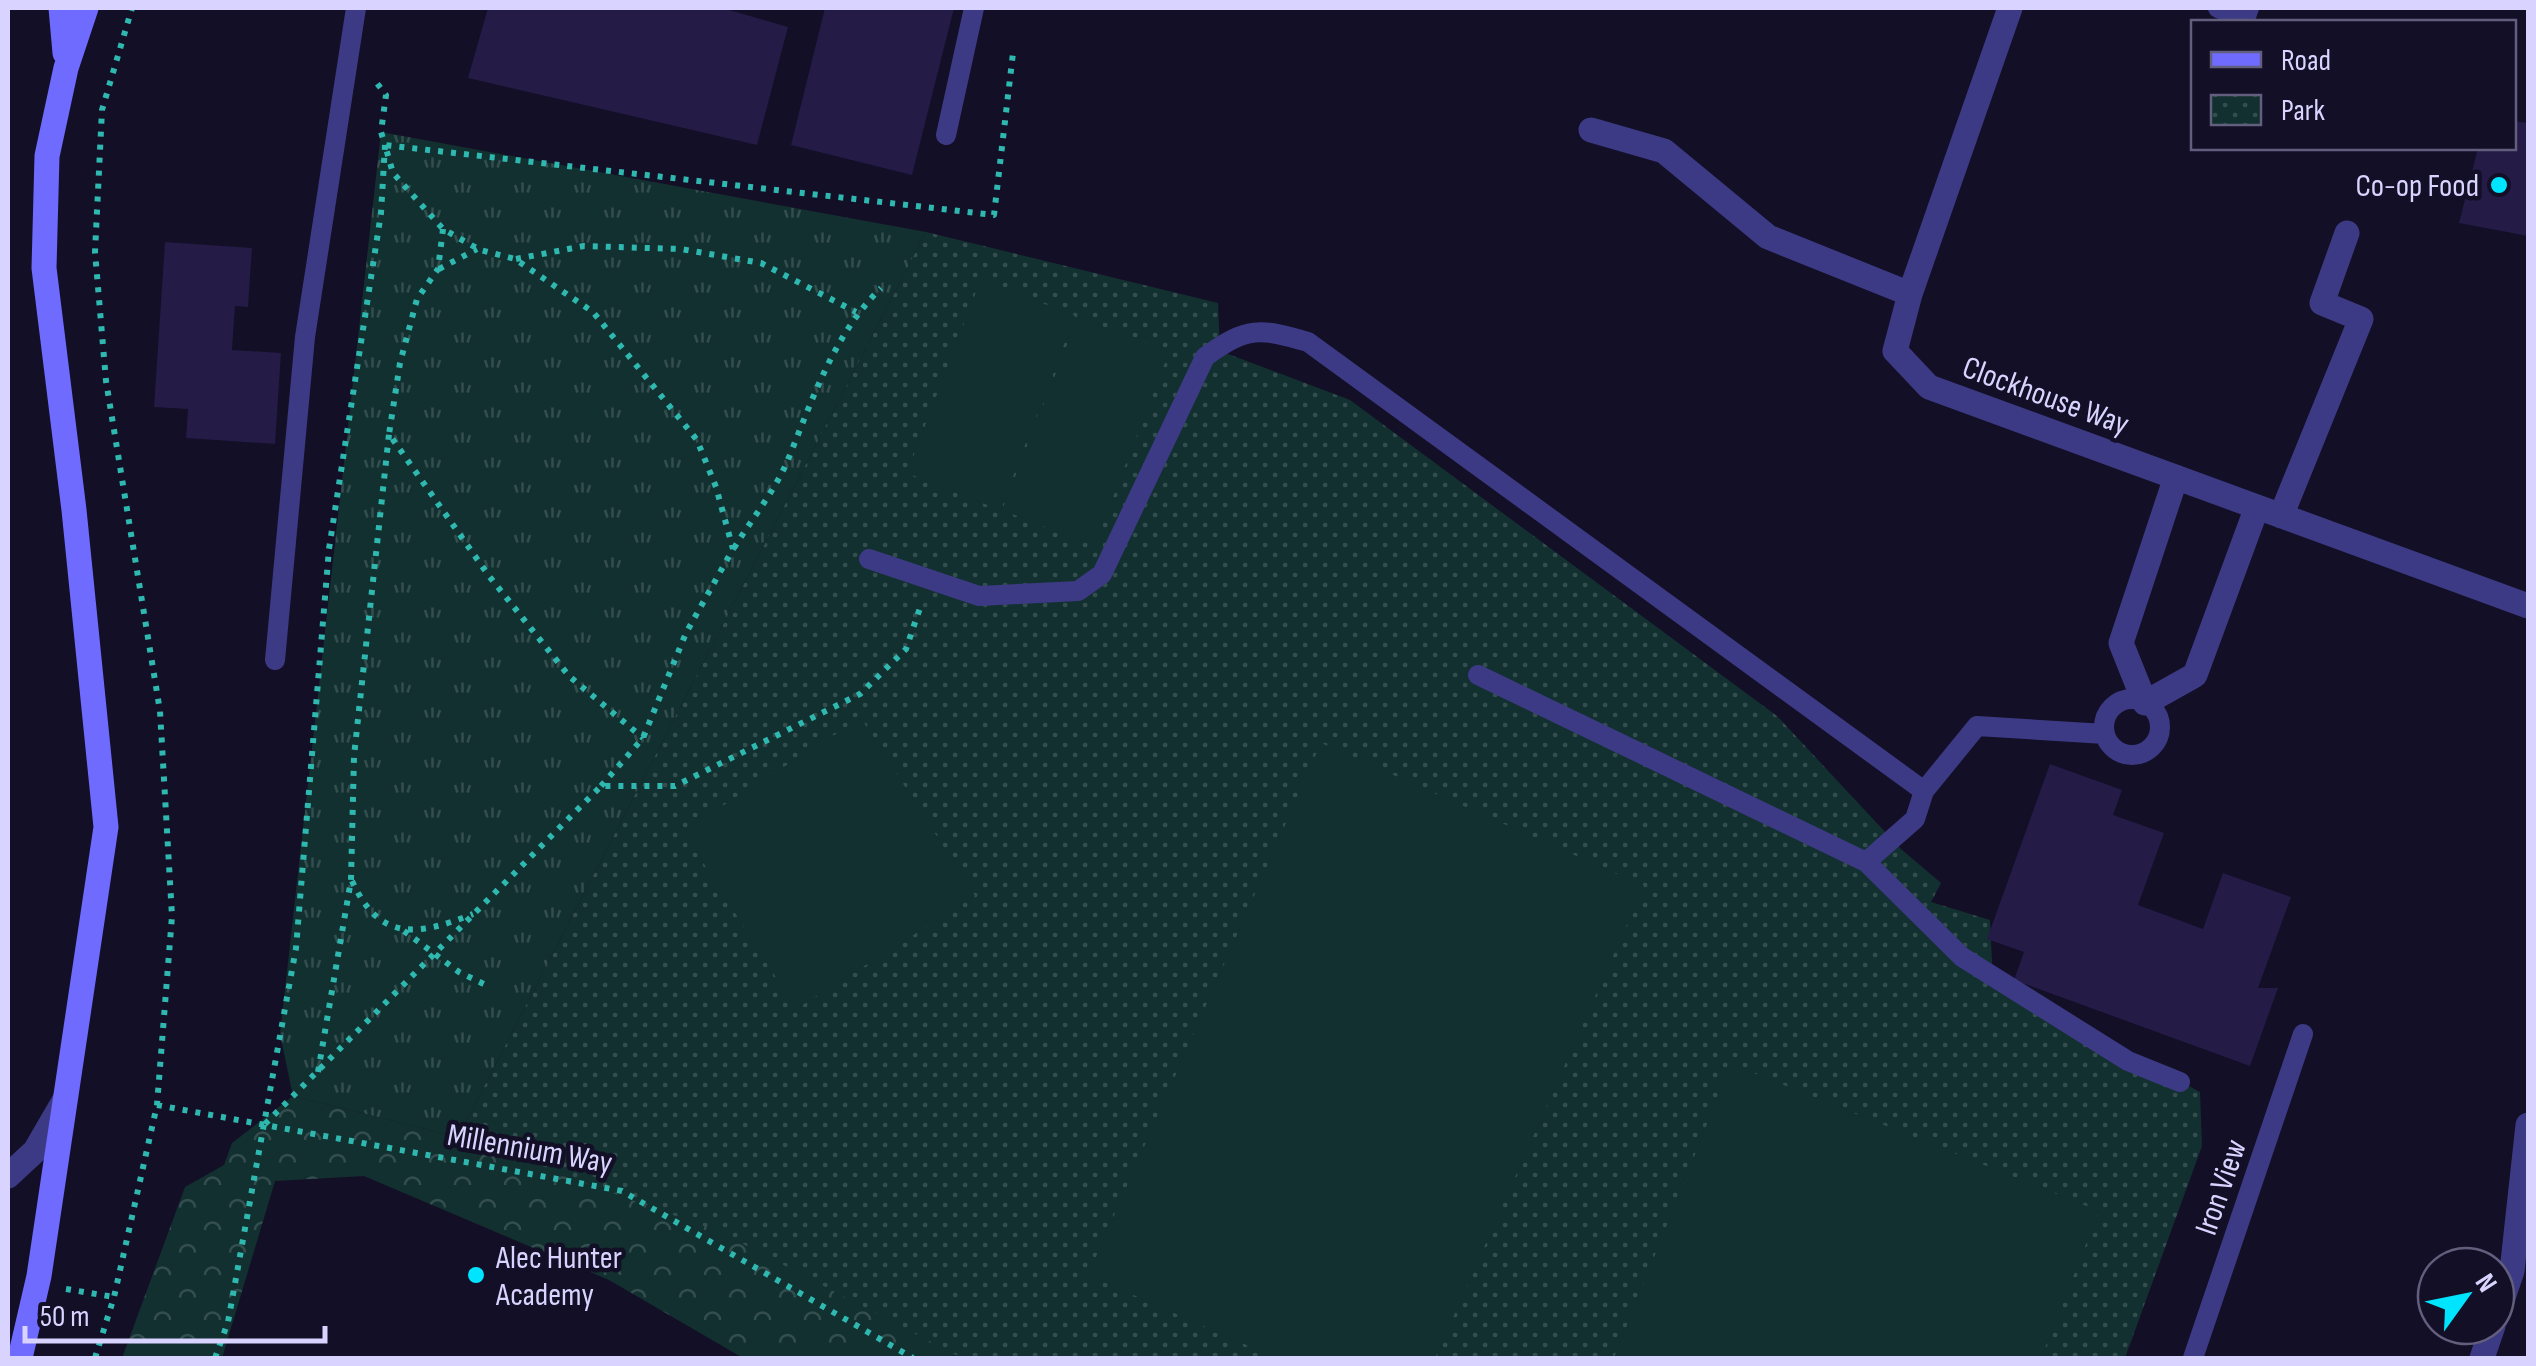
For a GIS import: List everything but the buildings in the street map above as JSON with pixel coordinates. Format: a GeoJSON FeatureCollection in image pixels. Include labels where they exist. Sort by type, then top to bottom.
{"type":"FeatureCollection","features":[{"type":"Feature","properties":{"kind":"main road"},"geometry":{"type":"LineString","coordinates":[[61,8],[66,68]]}},
{"type":"Feature","properties":{"kind":"main road"},"geometry":{"type":"LineString","coordinates":[[20,1358],[39,1276],[106,827],[74,510],[44,268],[47,156],[66,68],[86,8]]}},
{"type":"Feature","properties":{"kind":"street","name":"Clockhouse Way"},"geometry":{"type":"LineString","coordinates":[[2010,8],[1910,294],[1895,351],[1928,387],[2528,606]]}},
{"type":"Feature","properties":{"kind":"street"},"geometry":{"type":"LineString","coordinates":[[1591,130],[1664,151],[1768,237],[1910,294]]}},
{"type":"Feature","properties":{"kind":"street"},"geometry":{"type":"LineString","coordinates":[[2176,478],[2121,644],[2145,703],[2195,675],[2361,319],[2322,303],[2347,233]]}},
{"type":"Feature","properties":{"kind":"street"},"geometry":{"type":"LineString","coordinates":[[8,1176],[35,1151],[65,1100]]}},
{"type":"Feature","properties":{"kind":"street"},"geometry":{"type":"LineString","coordinates":[[2520,1273],[2528,1125]]}},
{"type":"Feature","properties":{"kind":"lane"},"geometry":{"type":"LineString","coordinates":[[276,660],[306,337],[356,8]]}},
{"type":"Feature","properties":{"kind":"lane"},"geometry":{"type":"LineString","coordinates":[[946,135],[974,8]]}},
{"type":"Feature","properties":{"kind":"lane"},"geometry":{"type":"LineString","coordinates":[[2218,8],[2245,19],[2250,8]]}},
{"type":"Feature","properties":{"kind":"lane"},"geometry":{"type":"LineString","coordinates":[[868,559],[979,596],[1078,591],[1102,574],[1205,358],[1233,337],[1268,331],[1308,342],[1924,791]]}},
{"type":"Feature","properties":{"kind":"lane"},"geometry":{"type":"LineString","coordinates":[[1478,674],[1866,862],[1962,957],[2128,1062],[2180,1082]]}},
{"type":"Feature","properties":{"kind":"lane"},"geometry":{"type":"LineString","coordinates":[[2136,700],[2158,716],[2158,735],[2148,750],[2140,754],[2122,754],[2104,734],[2106,716],[2118,703],[2136,700]]}},
{"type":"Feature","properties":{"kind":"lane"},"geometry":{"type":"LineString","coordinates":[[1866,862],[1914,818],[1924,791],[1977,726],[2104,734]]}},
{"type":"Feature","properties":{"kind":"lane","name":"Iron View"},"geometry":{"type":"LineString","coordinates":[[2193,1358],[2303,1034]]}},
{"type":"Feature","properties":{"kind":"path"},"geometry":{"type":"LineString","coordinates":[[95,1358],[114,1297],[157,1105],[172,916],[160,710],[106,381],[95,252],[102,110],[132,8]]}},
{"type":"Feature","properties":{"kind":"path"},"geometry":{"type":"LineString","coordinates":[[351,49],[386,95],[381,132],[393,173],[444,229],[478,248],[515,259],[593,312],[697,440],[716,487],[733,549]]}},
{"type":"Feature","properties":{"kind":"path"},"geometry":{"type":"LineString","coordinates":[[385,145],[994,215],[1014,53]]}},
{"type":"Feature","properties":{"kind":"path"},"geometry":{"type":"LineString","coordinates":[[216,1358],[228,1322],[296,948],[329,549],[381,213],[385,145]]}},
{"type":"Feature","properties":{"kind":"path"},"geometry":{"type":"LineString","coordinates":[[318,1072],[351,880],[354,756],[389,434],[400,362],[417,299],[438,269],[444,229]]}},
{"type":"Feature","properties":{"kind":"path"},"geometry":{"type":"LineString","coordinates":[[515,259],[584,246],[680,249],[761,263],[856,312]]}},
{"type":"Feature","properties":{"kind":"path"},"geometry":{"type":"LineString","coordinates":[[438,269],[478,248]]}},
{"type":"Feature","properties":{"kind":"path"},"geometry":{"type":"LineString","coordinates":[[264,1125],[436,955],[643,738],[686,633],[786,466],[806,409],[856,312],[881,288]]}},
{"type":"Feature","properties":{"kind":"path"},"geometry":{"type":"LineString","coordinates":[[389,434],[458,534],[568,676],[643,738]]}},
{"type":"Feature","properties":{"kind":"path"},"geometry":{"type":"LineString","coordinates":[[601,786],[676,786],[860,694],[906,649],[930,580]]}},
{"type":"Feature","properties":{"kind":"path"},"geometry":{"type":"LineString","coordinates":[[351,880],[366,908],[387,927],[403,930],[441,926],[477,912]]}},
{"type":"Feature","properties":{"kind":"path"},"geometry":{"type":"LineString","coordinates":[[403,930],[459,972],[490,987]]}},
{"type":"Feature","properties":{"kind":"path","name":"Millennium Way"},"geometry":{"type":"LineString","coordinates":[[157,1105],[622,1190],[913,1358]]}},
{"type":"Feature","properties":{"kind":"green space"},"geometry":{"type":"Polygon","coordinates":[[[381,132],[926,232],[458,1137],[293,1096],[280,1034],[381,132]]]}},
{"type":"Feature","properties":{"kind":"green space"},"geometry":{"type":"Polygon","coordinates":[[[926,232],[1218,303],[1220,351],[1350,400],[1777,716],[1901,849],[1941,883],[1931,902],[1990,920],[1993,983],[2200,1092],[2202,1146],[2125,1358],[962,1358],[720,1232],[458,1137],[926,232]]]}},
{"type":"Feature","properties":{"kind":"green space"},"geometry":{"type":"Polygon","coordinates":[[[981,279],[1075,316],[1000,510],[907,473],[981,279]]]}},
{"type":"Feature","properties":{"kind":"green space"},"geometry":{"type":"Polygon","coordinates":[[[1078,317],[1169,352],[1094,546],[1002,510],[1078,317]]]}},
{"type":"Feature","properties":{"kind":"green space"},"geometry":{"type":"Polygon","coordinates":[[[861,718],[975,896],[796,1009],[683,831],[861,718]]]}},
{"type":"Feature","properties":{"kind":"green space"},"geometry":{"type":"Polygon","coordinates":[[[1321,743],[1644,886],[1435,1358],[1276,1358],[1088,1275],[1321,743]]]}},
{"type":"Feature","properties":{"kind":"green space"},"geometry":{"type":"Polygon","coordinates":[[[1731,1064],[2099,1211],[2041,1358],[1614,1358],[1731,1064]]]}},
{"type":"Feature","properties":{"kind":"green space"},"geometry":{"type":"Polygon","coordinates":[[[293,1096],[458,1137],[1094,1358],[743,1358],[609,1280],[364,1176],[275,1181],[222,1358],[122,1358],[185,1187],[224,1165],[232,1143],[293,1096]]]}},
{"type":"Feature","properties":{"kind":"place","name":"Co-op Food"},"geometry":{"type":"Point","coordinates":[2499,185]}},
{"type":"Feature","properties":{"kind":"place","name":"Alec Hunter Academy"},"geometry":{"type":"Point","coordinates":[476,1275]}}]}
